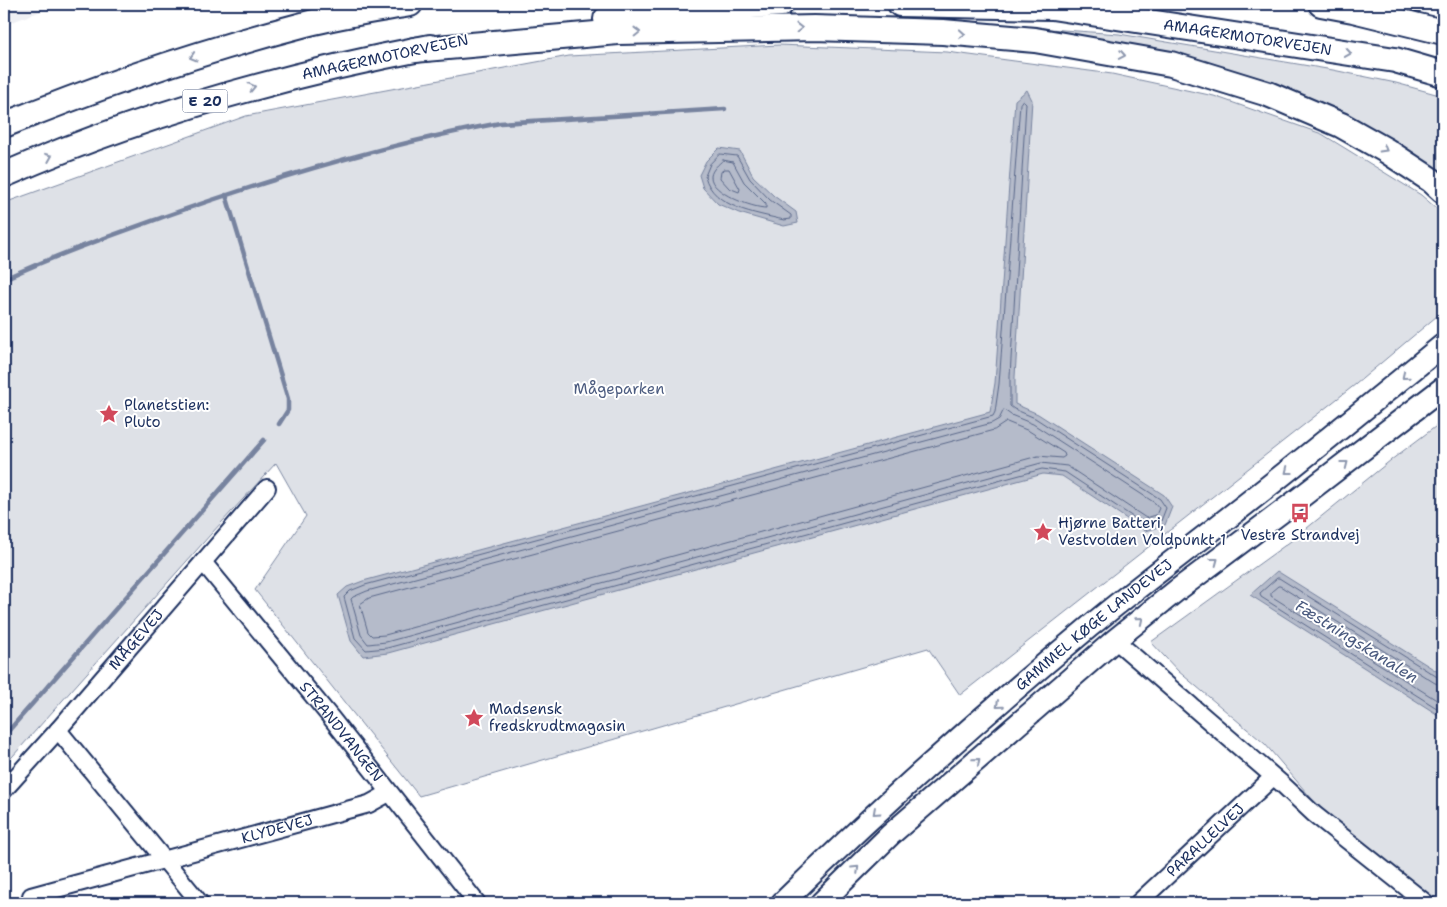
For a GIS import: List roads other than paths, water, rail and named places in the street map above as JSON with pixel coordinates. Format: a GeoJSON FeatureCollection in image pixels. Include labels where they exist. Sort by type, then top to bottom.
{"type":"FeatureCollection","features":[{"type":"Feature","properties":{"kind":"highway"},"geometry":{"type":"LineString","coordinates":[[4,125],[86,92],[363,4]]}},
{"type":"Feature","properties":{"kind":"highway"},"geometry":{"type":"LineString","coordinates":[[307,23],[410,4]]}},
{"type":"Feature","properties":{"kind":"highway","name":"AMAGERMOTORVEJEN"},"geometry":{"type":"LineString","coordinates":[[4,175],[86,141],[244,89],[414,50],[496,34],[578,22],[676,11],[781,4]]}},
{"type":"Feature","properties":{"kind":"highway","name":"AMAGERMOTORVEJEN"},"geometry":{"type":"LineString","coordinates":[[900,4],[1052,7],[1395,60],[1443,74]]}},
{"type":"Feature","properties":{"kind":"highway"},"geometry":{"type":"LineString","coordinates":[[1321,4],[1443,32]]}},
{"type":"Feature","properties":{"kind":"highway"},"geometry":{"type":"LineString","coordinates":[[414,50],[618,32],[814,28],[943,32],[1035,40],[1171,64],[1268,94],[1341,125],[1387,151],[1431,180],[1443,191]]}},
{"type":"Feature","properties":{"kind":"main road","name":"GAMMEL KØGE LANDEVEJ"},"geometry":{"type":"LineString","coordinates":[[782,903],[876,812],[1089,628],[1168,563],[1326,441],[1443,345]]}},
{"type":"Feature","properties":{"kind":"main road","name":"GAMMEL KØGE LANDEVEJ"},"geometry":{"type":"LineString","coordinates":[[821,903],[890,835],[1115,640],[1181,587],[1443,388]]}},
{"type":"Feature","properties":{"kind":"street","name":"MÅGEVEJ"},"geometry":{"type":"LineString","coordinates":[[4,790],[267,488]]}},
{"type":"Feature","properties":{"kind":"street","name":"STRANDVANGEN"},"geometry":{"type":"LineString","coordinates":[[203,562],[332,719],[477,903]]}},
{"type":"Feature","properties":{"kind":"street"},"geometry":{"type":"LineString","coordinates":[[1115,640],[1274,777],[1314,814],[1426,903]]}},
{"type":"Feature","properties":{"kind":"street"},"geometry":{"type":"LineString","coordinates":[[58,730],[200,903]]}},
{"type":"Feature","properties":{"kind":"street","name":"PARALLELVEJ"},"geometry":{"type":"LineString","coordinates":[[1138,903],[1274,777]]}},
{"type":"Feature","properties":{"kind":"street","name":"KLYDEVEJ"},"geometry":{"type":"LineString","coordinates":[[31,896],[164,858],[368,804],[389,793]]}},
{"type":"Feature","properties":{"kind":"water"},"geometry":{"type":"Polygon","coordinates":[[[1027,90],[1032,100],[1015,377],[1015,404],[1038,414],[1164,495],[1172,507],[1165,525],[1145,531],[1062,476],[1043,474],[388,653],[363,656],[351,641],[338,595],[347,587],[363,581],[990,412],[995,383],[1015,100],[1027,90]]]}},
{"type":"Feature","properties":{"kind":"water"},"geometry":{"type":"Polygon","coordinates":[[[719,148],[740,151],[753,176],[774,196],[796,212],[798,223],[784,226],[739,213],[718,204],[703,188],[699,175],[706,161],[719,148]]]}},
{"type":"Feature","properties":{"kind":"water","name":"Fæstningskanalen"},"geometry":{"type":"Polygon","coordinates":[[[1277,571],[1443,675],[1443,718],[1250,595],[1277,571]]]}},
{"type":"Feature","properties":{"kind":"waterway"},"geometry":{"type":"LineString","coordinates":[[4,279],[83,246],[204,203],[330,163],[414,141],[500,123],[725,109]]}},
{"type":"Feature","properties":{"kind":"waterway"},"geometry":{"type":"LineString","coordinates":[[226,195],[288,399],[288,410],[279,424]]}},
{"type":"Feature","properties":{"kind":"waterway"},"geometry":{"type":"LineString","coordinates":[[4,736],[264,440]]}},
{"type":"Feature","properties":{"kind":"place","name":"Planetstien: Pluto"},"geometry":{"type":"Point","coordinates":[109,414]}},
{"type":"Feature","properties":{"kind":"place","name":"Vestre Strandvej"},"geometry":{"type":"Point","coordinates":[1300,513]}},
{"type":"Feature","properties":{"kind":"place","name":"Hjørne Batteri, Vestvolden Voldpunkt 1"},"geometry":{"type":"Point","coordinates":[1043,532]}},
{"type":"Feature","properties":{"kind":"place","name":"Madsensk fredskrudtmagasin"},"geometry":{"type":"Point","coordinates":[474,718]}},
{"type":"Feature","properties":{"kind":"park label","name":"Mågeparken"},"geometry":{"type":"Point","coordinates":[619,389]}}]}
